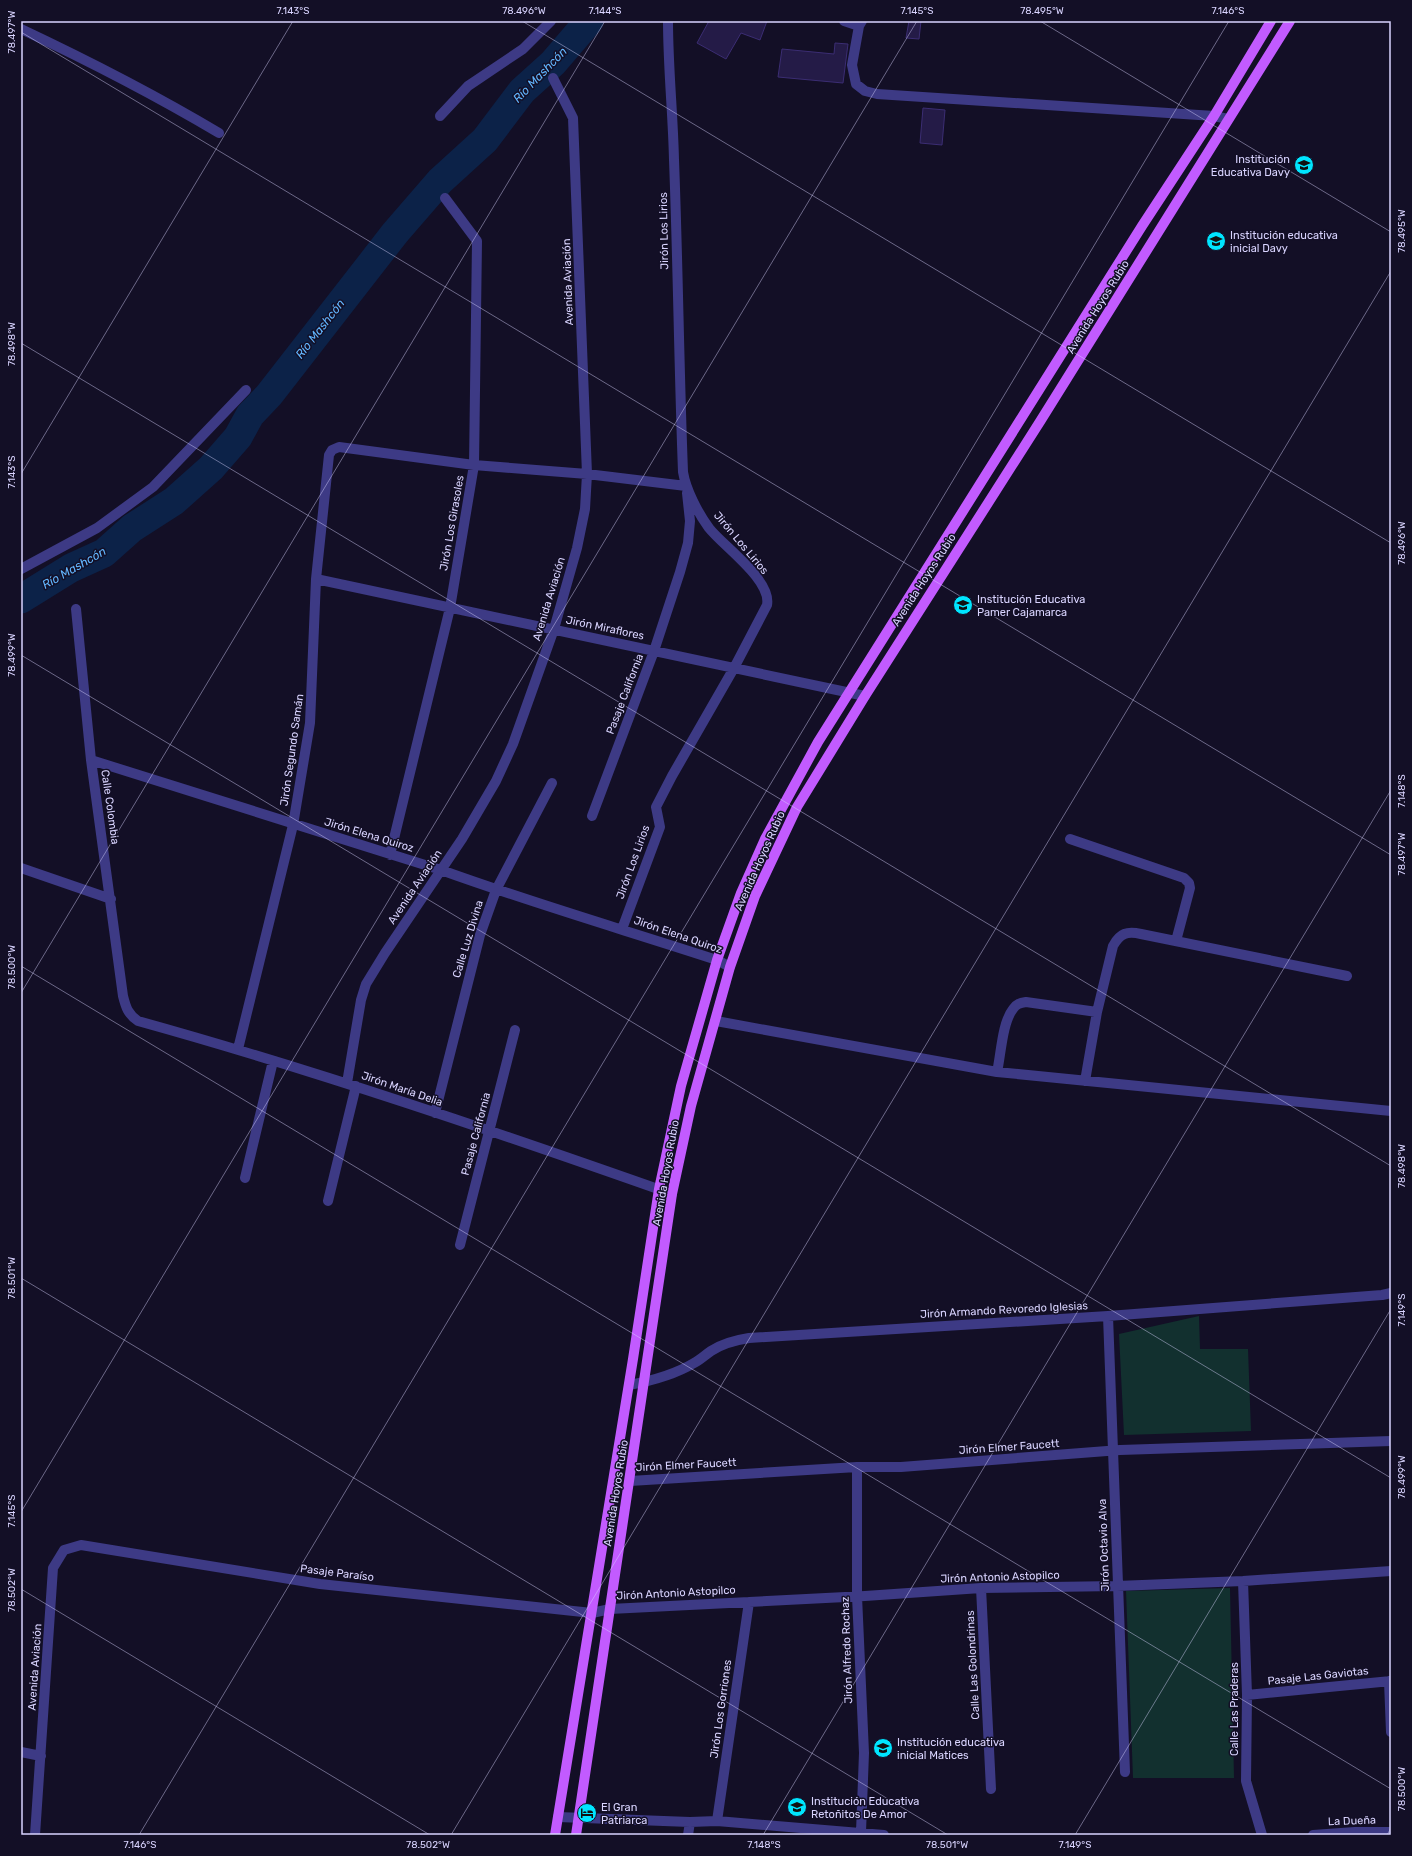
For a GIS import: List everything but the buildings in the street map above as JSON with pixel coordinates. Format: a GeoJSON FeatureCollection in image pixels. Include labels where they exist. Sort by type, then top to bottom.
{"type":"FeatureCollection","features":[{"type":"Feature","properties":{"kind":"main road","name":"Avenida Hoyos Rubio"},"geometry":{"type":"LineString","coordinates":[[555,1835],[629,1386],[659,1189],[680,1086],[716,960],[741,893],[765,840],[818,742],[1142,226],[1214,116],[1271,21]]}},
{"type":"Feature","properties":{"kind":"main road","name":"Avenida Hoyos Rubio"},"geometry":{"type":"LineString","coordinates":[[576,1835],[672,1194],[691,1106],[716,1021],[730,966],[755,896],[797,807],[865,696],[978,519],[1290,21]]}},
{"type":"Feature","properties":{"kind":"main road"},"geometry":{"type":"LineString","coordinates":[[963,510],[978,519]]}},
{"type":"Feature","properties":{"kind":"street"},"geometry":{"type":"LineString","coordinates":[[440,116],[468,86],[524,49],[552,21]]}},
{"type":"Feature","properties":{"kind":"street","name":"Jirón Los Lirios"},"geometry":{"type":"LineString","coordinates":[[622,928],[660,827],[656,807],[672,776],[734,668],[767,605],[768,595],[743,560],[709,528],[686,486],[681,442],[674,158],[668,76],[668,21]]}},
{"type":"Feature","properties":{"kind":"street"},"geometry":{"type":"LineString","coordinates":[[844,21],[860,24],[852,65],[856,84],[865,91],[877,94],[1214,116],[1228,120]]}},
{"type":"Feature","properties":{"kind":"street"},"geometry":{"type":"LineString","coordinates":[[21,29],[97,65],[158,97],[219,133]]}},
{"type":"Feature","properties":{"kind":"street","name":"Avenida Aviación"},"geometry":{"type":"LineString","coordinates":[[328,1201],[352,1085],[361,1000],[366,984],[385,953],[462,839],[496,781],[514,744],[554,629],[579,540],[585,509],[588,474],[573,118],[553,78]]}},
{"type":"Feature","properties":{"kind":"street","name":"Jirón Los Girasoles"},"geometry":{"type":"LineString","coordinates":[[390,855],[450,608],[474,465],[477,241],[445,198]]}},
{"type":"Feature","properties":{"kind":"street"},"geometry":{"type":"LineString","coordinates":[[21,569],[97,528],[153,487],[246,390]]}},
{"type":"Feature","properties":{"kind":"street","name":"Jirón Segundo Samán"},"geometry":{"type":"LineString","coordinates":[[238,1049],[293,825],[310,724],[316,578],[329,455],[332,450],[339,447],[474,465]]}},
{"type":"Feature","properties":{"kind":"street"},"geometry":{"type":"LineString","coordinates":[[474,465],[588,474],[686,486]]}},
{"type":"Feature","properties":{"kind":"street","name":"Pasaje California"},"geometry":{"type":"LineString","coordinates":[[592,816],[654,651],[680,572],[688,543],[690,521],[686,486]]}},
{"type":"Feature","properties":{"kind":"street","name":"Jirón Miraflores"},"geometry":{"type":"LineString","coordinates":[[316,578],[865,696]]}},
{"type":"Feature","properties":{"kind":"street","name":"Calle Colombia"},"geometry":{"type":"LineString","coordinates":[[76,609],[91,760],[126,1008]]}},
{"type":"Feature","properties":{"kind":"street","name":"Jirón Elena Quiroz"},"geometry":{"type":"LineString","coordinates":[[91,760],[293,825],[442,870],[496,890],[622,928],[730,966]]}},
{"type":"Feature","properties":{"kind":"street","name":"Calle Luz Divina"},"geometry":{"type":"LineString","coordinates":[[435,1113],[473,960],[496,890],[552,783]]}},
{"type":"Feature","properties":{"kind":"street"},"geometry":{"type":"LineString","coordinates":[[1070,839],[1184,878],[1189,883],[1190,888],[1176,941]]}},
{"type":"Feature","properties":{"kind":"street"},"geometry":{"type":"LineString","coordinates":[[21,868],[111,899]]}},
{"type":"Feature","properties":{"kind":"street"},"geometry":{"type":"LineString","coordinates":[[1085,1081],[1096,1012],[1113,946],[1116,939],[1123,934],[1130,932],[1347,976]]}},
{"type":"Feature","properties":{"kind":"street"},"geometry":{"type":"LineString","coordinates":[[997,1072],[1007,1020],[1013,1008],[1019,1004],[1026,1002],[1096,1012]]}},
{"type":"Feature","properties":{"kind":"street","name":"Jirón María Delia"},"geometry":{"type":"LineString","coordinates":[[126,1008],[130,1016],[138,1021],[238,1049],[352,1085],[672,1194]]}},
{"type":"Feature","properties":{"kind":"street"},"geometry":{"type":"LineString","coordinates":[[716,1021],[997,1072],[1391,1111]]}},
{"type":"Feature","properties":{"kind":"street","name":"Pasaje California"},"geometry":{"type":"LineString","coordinates":[[460,1245],[516,1030]]}},
{"type":"Feature","properties":{"kind":"street"},"geometry":{"type":"LineString","coordinates":[[245,1178],[273,1061]]}},
{"type":"Feature","properties":{"kind":"street","name":"Jirón Armando Revoredo Iglesias"},"geometry":{"type":"LineString","coordinates":[[629,1386],[678,1371],[729,1342],[749,1338],[1108,1316],[1382,1295],[1391,1293]]}},
{"type":"Feature","properties":{"kind":"street","name":"Jirón Octavio Alva"},"geometry":{"type":"LineString","coordinates":[[1108,1316],[1125,1772]]}},
{"type":"Feature","properties":{"kind":"street","name":"Jirón Elmer Faucett"},"geometry":{"type":"LineString","coordinates":[[630,1481],[857,1467],[901,1466],[1112,1451],[1391,1441]]}},
{"type":"Feature","properties":{"kind":"street","name":"Jirón Alfredo Rochaz"},"geometry":{"type":"LineString","coordinates":[[857,1467],[857,1596],[864,1753],[861,1832]]}},
{"type":"Feature","properties":{"kind":"street","name":"Pasaje Paraíso"},"geometry":{"type":"LineString","coordinates":[[64,1550],[81,1545],[320,1584],[592,1613],[610,1609]]}},
{"type":"Feature","properties":{"kind":"street","name":"Avenida Aviación"},"geometry":{"type":"LineString","coordinates":[[35,1835],[53,1568],[64,1550]]}},
{"type":"Feature","properties":{"kind":"street","name":"Jirón Antonio Astopilco"},"geometry":{"type":"LineString","coordinates":[[610,1609],[980,1588],[1117,1586],[1243,1581],[1391,1571]]}},
{"type":"Feature","properties":{"kind":"street","name":"Calle Las Praderas"},"geometry":{"type":"LineString","coordinates":[[1243,1581],[1247,1695],[1246,1781],[1262,1835]]}},
{"type":"Feature","properties":{"kind":"street","name":"Calle Las Golondrinas"},"geometry":{"type":"LineString","coordinates":[[980,1588],[991,1789]]}},
{"type":"Feature","properties":{"kind":"street","name":"Jirón Los Gorriones"},"geometry":{"type":"LineString","coordinates":[[717,1821],[749,1602]]}},
{"type":"Feature","properties":{"kind":"street"},"geometry":{"type":"LineString","coordinates":[[1390,1681],[1391,1732]]}},
{"type":"Feature","properties":{"kind":"street","name":"Pasaje Las Gaviotas"},"geometry":{"type":"LineString","coordinates":[[1247,1695],[1390,1681]]}},
{"type":"Feature","properties":{"kind":"street"},"geometry":{"type":"LineString","coordinates":[[21,1752],[41,1756]]}},
{"type":"Feature","properties":{"kind":"street"},"geometry":{"type":"LineString","coordinates":[[558,1817],[690,1822],[717,1821],[884,1835]]}},
{"type":"Feature","properties":{"kind":"street"},"geometry":{"type":"LineString","coordinates":[[688,1835],[690,1822]]}},
{"type":"Feature","properties":{"kind":"street","name":"La Dueña"},"geometry":{"type":"LineString","coordinates":[[1313,1835],[1355,1832],[1391,1832]]}},
{"type":"Feature","properties":{"kind":"green space"},"geometry":{"type":"Polygon","coordinates":[[[1199,1316],[1200,1349],[1248,1349],[1251,1431],[1124,1435],[1119,1334],[1199,1316]]]}},
{"type":"Feature","properties":{"kind":"green space"},"geometry":{"type":"Polygon","coordinates":[[[1230,1588],[1234,1778],[1133,1778],[1126,1591],[1230,1588]]]}},
{"type":"Feature","properties":{"kind":"waterway","name":"Río Mashcón"},"geometry":{"type":"LineString","coordinates":[[21,599],[71,568],[104,553],[132,528],[174,501],[211,468],[238,437],[250,415],[269,395],[395,233],[440,181],[485,140],[522,91],[553,63],[589,21]]}},
{"type":"Feature","properties":{"kind":"place","name":"Institución Educativa Davy"},"geometry":{"type":"Point","coordinates":[1304,165]}},
{"type":"Feature","properties":{"kind":"place","name":"Institución educativa inicial Davy"},"geometry":{"type":"Point","coordinates":[1216,241]}},
{"type":"Feature","properties":{"kind":"place","name":"Institución Educativa Pamer Cajamarca"},"geometry":{"type":"Point","coordinates":[963,605]}},
{"type":"Feature","properties":{"kind":"place","name":"Institución educativa inicial Matices"},"geometry":{"type":"Point","coordinates":[883,1748]}},
{"type":"Feature","properties":{"kind":"place","name":"Institución Educativa Retoñitos De Amor"},"geometry":{"type":"Point","coordinates":[797,1807]}},
{"type":"Feature","properties":{"kind":"place","name":"El Gran Patriarca"},"geometry":{"type":"Point","coordinates":[587,1813]}}]}
